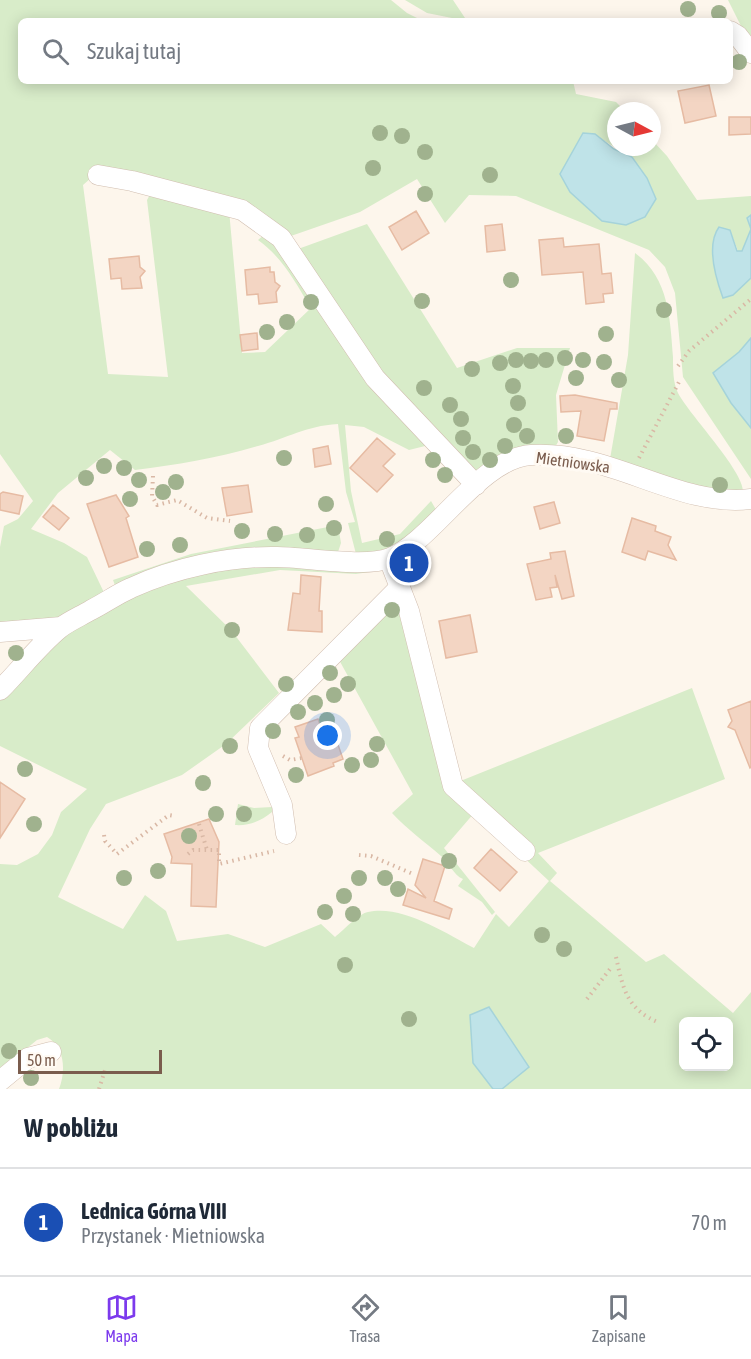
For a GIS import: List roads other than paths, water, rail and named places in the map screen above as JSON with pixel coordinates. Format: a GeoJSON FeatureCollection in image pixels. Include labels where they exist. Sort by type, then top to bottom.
{"type":"FeatureCollection","features":[{"type":"Feature","properties":{"kind":"street"},"geometry":{"type":"LineString","coordinates":[[733,33],[751,53]]}},
{"type":"Feature","properties":{"kind":"street"},"geometry":{"type":"LineString","coordinates":[[98,176],[132,181],[242,210],[281,238],[375,378],[476,485]]}},
{"type":"Feature","properties":{"kind":"street","name":"Mietniowska"},"geometry":{"type":"LineString","coordinates":[[389,559],[415,540],[476,485],[506,464],[530,455],[599,463],[632,472],[705,499],[726,502],[751,499]]}},
{"type":"Feature","properties":{"kind":"street"},"geometry":{"type":"LineString","coordinates":[[0,690],[61,627],[132,588],[210,564],[263,556],[350,561],[389,559],[409,611],[453,786],[525,850]]}},
{"type":"Feature","properties":{"kind":"street"},"geometry":{"type":"LineString","coordinates":[[286,834],[282,805],[258,748],[260,728],[400,587]]}},
{"type":"Feature","properties":{"kind":"street"},"geometry":{"type":"LineString","coordinates":[[0,632],[61,627]]}},
{"type":"Feature","properties":{"kind":"street"},"geometry":{"type":"LineString","coordinates":[[0,1081],[28,1058],[45,1051],[51,1052]]}},
{"type":"Feature","properties":{"kind":"water"},"geometry":{"type":"Polygon","coordinates":[[[583,133],[595,134],[607,143],[607,156],[632,157],[647,178],[656,199],[645,217],[626,225],[602,221],[570,192],[560,174],[583,133]]]}},
{"type":"Feature","properties":{"kind":"water"},"geometry":{"type":"Polygon","coordinates":[[[751,215],[751,229],[747,218],[751,215]]]}},
{"type":"Feature","properties":{"kind":"water"},"geometry":{"type":"Polygon","coordinates":[[[719,227],[730,230],[737,251],[742,251],[751,229],[751,278],[733,295],[723,298],[714,262],[715,234],[719,227]]]}},
{"type":"Feature","properties":{"kind":"water"},"geometry":{"type":"Polygon","coordinates":[[[751,338],[751,428],[731,403],[713,373],[739,352],[751,338]]]}},
{"type":"Feature","properties":{"kind":"water"},"geometry":{"type":"Polygon","coordinates":[[[489,1007],[529,1067],[502,1089],[493,1089],[473,1063],[470,1015],[489,1007]]]}},
{"type":"Feature","properties":{"kind":"place","name":"Lednica Górna VIII"},"geometry":{"type":"Point","coordinates":[409,563]}}]}
